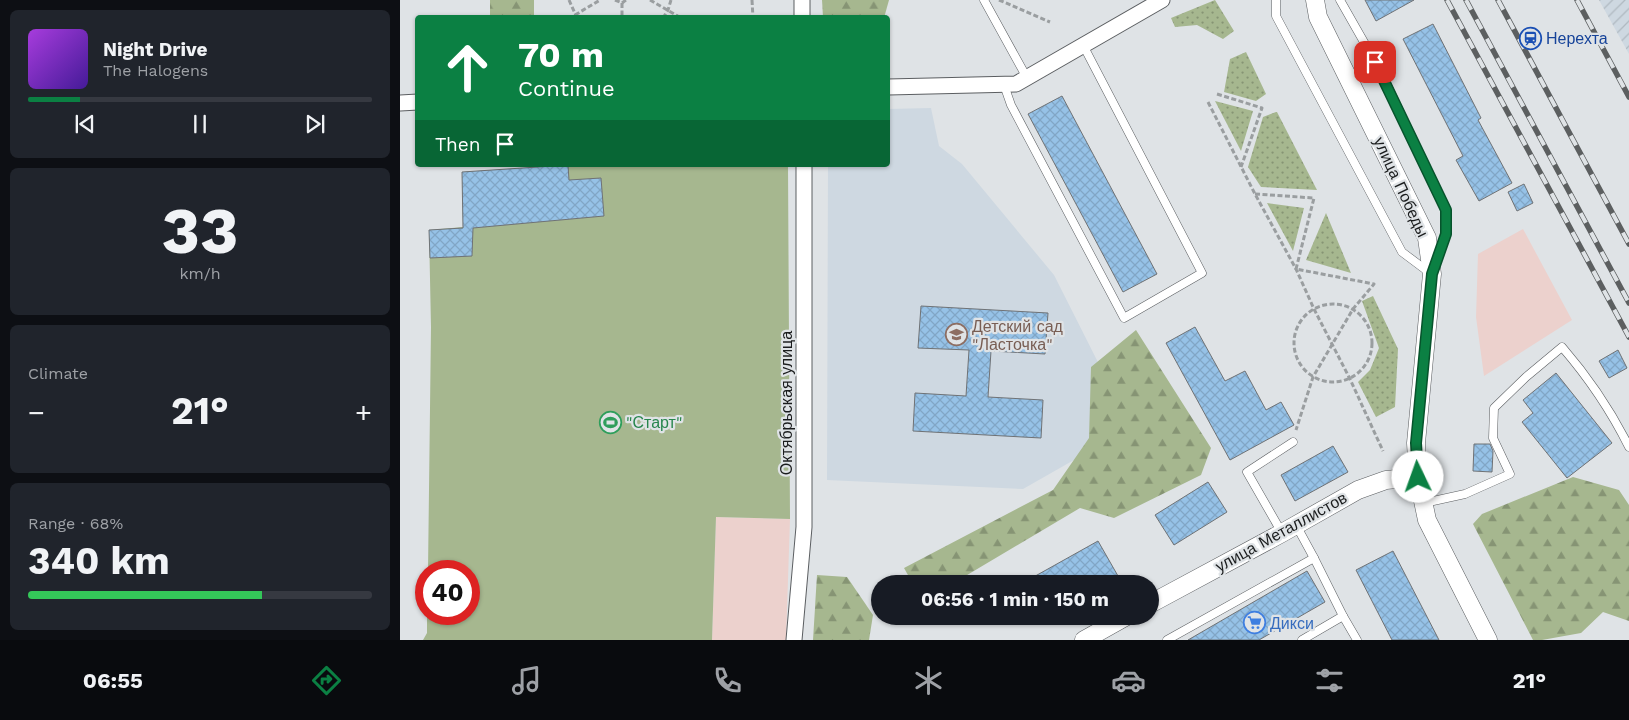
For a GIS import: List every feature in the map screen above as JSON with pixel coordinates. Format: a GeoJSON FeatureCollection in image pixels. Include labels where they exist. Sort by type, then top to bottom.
{"type":"FeatureCollection","features":[{"type":"Feature","properties":{"kind":"street"},"geometry":{"type":"LineString","coordinates":[[802,0],[802,15]]}},
{"type":"Feature","properties":{"kind":"street"},"geometry":{"type":"LineString","coordinates":[[890,87],[1016,84],[1162,0]]}},
{"type":"Feature","properties":{"kind":"street","name":"улица Победы"},"geometry":{"type":"LineString","coordinates":[[1315,0],[1318,16],[1427,238],[1432,274],[1416,443],[1418,477],[1428,520],[1488,640]]}},
{"type":"Feature","properties":{"kind":"street"},"geometry":{"type":"LineString","coordinates":[[400,103],[415,102]]}},
{"type":"Feature","properties":{"kind":"street","name":"Октябрьская улица"},"geometry":{"type":"LineString","coordinates":[[794,640],[804,527],[804,167]]}},
{"type":"Feature","properties":{"kind":"street","name":"улица Металлистов"},"geometry":{"type":"LineString","coordinates":[[1159,599],[1358,490],[1386,480],[1418,477]]}},
{"type":"Feature","properties":{"kind":"street"},"geometry":{"type":"LineString","coordinates":[[1096,637],[1114,625]]}},
{"type":"Feature","properties":{"kind":"lane"},"geometry":{"type":"LineString","coordinates":[[984,0],[1027,78]]}},
{"type":"Feature","properties":{"kind":"lane"},"geometry":{"type":"LineString","coordinates":[[1276,0],[1276,16],[1402,252],[1432,274],[1446,234],[1446,210],[1381,72],[1340,0]]}},
{"type":"Feature","properties":{"kind":"lane"},"geometry":{"type":"LineString","coordinates":[[1004,84],[1011,105],[1124,318],[1202,273],[1083,45]]}},
{"type":"Feature","properties":{"kind":"lane"},"geometry":{"type":"LineString","coordinates":[[1424,503],[1465,494],[1510,474],[1493,438],[1494,408],[1526,376],[1562,347],[1580,367],[1619,427],[1629,447]]}},
{"type":"Feature","properties":{"kind":"lane"},"geometry":{"type":"LineString","coordinates":[[1293,442],[1248,472],[1289,529],[1314,558],[1357,640]]}},
{"type":"Feature","properties":{"kind":"lane"},"geometry":{"type":"LineString","coordinates":[[1167,640],[1314,558]]}},
{"type":"Feature","properties":{"kind":"lane"},"geometry":{"type":"LineString","coordinates":[[1302,640],[1343,616]]}},
{"type":"Feature","properties":{"kind":"path"},"geometry":{"type":"LineString","coordinates":[[569,0],[576,15]]}},
{"type":"Feature","properties":{"kind":"path"},"geometry":{"type":"LineString","coordinates":[[578,15],[600,0]]}},
{"type":"Feature","properties":{"kind":"path"},"geometry":{"type":"LineString","coordinates":[[615,0],[622,3]]}},
{"type":"Feature","properties":{"kind":"path"},"geometry":{"type":"LineString","coordinates":[[622,3],[626,0]]}},
{"type":"Feature","properties":{"kind":"path"},"geometry":{"type":"LineString","coordinates":[[650,0],[676,15]]}},
{"type":"Feature","properties":{"kind":"path"},"geometry":{"type":"LineString","coordinates":[[665,15],[671,0]]}},
{"type":"Feature","properties":{"kind":"path"},"geometry":{"type":"LineString","coordinates":[[752,0],[753,15]]}},
{"type":"Feature","properties":{"kind":"path"},"geometry":{"type":"LineString","coordinates":[[1000,0],[1050,22]]}},
{"type":"Feature","properties":{"kind":"path"},"geometry":{"type":"LineString","coordinates":[[622,3],[622,15]]}},
{"type":"Feature","properties":{"kind":"path"},"geometry":{"type":"LineString","coordinates":[[1217,94],[1262,108],[1241,167]]}},
{"type":"Feature","properties":{"kind":"path"},"geometry":{"type":"LineString","coordinates":[[1208,102],[1296,269],[1383,451]]}},
{"type":"Feature","properties":{"kind":"path"},"geometry":{"type":"LineString","coordinates":[[1255,194],[1314,198],[1296,269]]}},
{"type":"Feature","properties":{"kind":"path"},"geometry":{"type":"LineString","coordinates":[[1293,442],[1313,377],[1353,309],[1374,284],[1296,269]]}},
{"type":"Feature","properties":{"kind":"path"},"geometry":{"type":"LineString","coordinates":[[1326,304],[1340,304],[1353,309],[1370,328],[1372,352],[1368,363],[1350,379],[1339,383],[1326,382],[1313,377],[1299,362],[1294,343],[1296,330],[1303,318],[1314,309],[1326,304]]}},
{"type":"Feature","properties":{"kind":"shaded area"},"geometry":{"type":"Polygon","coordinates":[[[1599,0],[1629,0],[1629,54],[1599,0]]]}},
{"type":"Feature","properties":{"kind":"shaded area","name":"Детский сад \"Ласточка\""},"geometry":{"type":"Polygon","coordinates":[[[931,108],[939,146],[962,164],[1054,275],[1115,396],[1095,460],[1074,460],[1023,489],[827,480],[828,167],[890,167],[890,109],[931,108]]]}},
{"type":"Feature","properties":{"kind":"shaded area"},"geometry":{"type":"Polygon","coordinates":[[[1523,229],[1572,320],[1484,376],[1476,317],[1478,254],[1523,229]]]}},
{"type":"Feature","properties":{"kind":"shaded area"},"geometry":{"type":"Polygon","coordinates":[[[716,517],[790,519],[786,640],[712,640],[716,517]]]}},
{"type":"Feature","properties":{"kind":"green space"},"geometry":{"type":"Polygon","coordinates":[[[490,0],[534,0],[534,15],[490,15],[490,0]]]}},
{"type":"Feature","properties":{"kind":"green space"},"geometry":{"type":"Polygon","coordinates":[[[822,0],[889,0],[885,15],[823,15],[822,0]]]}},
{"type":"Feature","properties":{"kind":"green space"},"geometry":{"type":"Polygon","coordinates":[[[1215,0],[1234,31],[1223,39],[1197,25],[1175,27],[1171,18],[1215,0]]]}},
{"type":"Feature","properties":{"kind":"green space"},"geometry":{"type":"Polygon","coordinates":[[[1246,52],[1266,94],[1256,101],[1224,92],[1230,59],[1246,52]]]}},
{"type":"Feature","properties":{"kind":"green space"},"geometry":{"type":"Polygon","coordinates":[[[1215,101],[1253,111],[1241,151],[1215,101]]]}},
{"type":"Feature","properties":{"kind":"green space"},"geometry":{"type":"Polygon","coordinates":[[[1277,112],[1317,190],[1261,187],[1248,167],[1263,117],[1277,112]]]}},
{"type":"Feature","properties":{"kind":"green space","name":"\"Старт\""},"geometry":{"type":"Polygon","coordinates":[[[541,167],[788,167],[790,519],[716,517],[712,640],[423,640],[427,633],[427,625],[480,625],[480,560],[428,560],[431,327],[429,230],[463,227],[462,172],[541,167]]]}},
{"type":"Feature","properties":{"kind":"green space"},"geometry":{"type":"Polygon","coordinates":[[[1267,203],[1304,208],[1293,251],[1267,203]]]}},
{"type":"Feature","properties":{"kind":"green space"},"geometry":{"type":"Polygon","coordinates":[[[1326,213],[1351,273],[1306,260],[1326,213]]]}},
{"type":"Feature","properties":{"kind":"green space"},"geometry":{"type":"Polygon","coordinates":[[[1373,296],[1398,349],[1395,407],[1376,417],[1358,382],[1370,370],[1379,348],[1362,301],[1373,296]]]}},
{"type":"Feature","properties":{"kind":"green space"},"geometry":{"type":"Polygon","coordinates":[[[1136,330],[1211,448],[1201,475],[1114,518],[1080,508],[967,575],[908,575],[904,568],[1053,490],[1089,438],[1091,367],[1136,330]]]}},
{"type":"Feature","properties":{"kind":"green space"},"geometry":{"type":"Polygon","coordinates":[[[1573,477],[1619,490],[1629,505],[1629,621],[1603,612],[1581,633],[1533,640],[1473,524],[1482,514],[1573,477]]]}},
{"type":"Feature","properties":{"kind":"green space"},"geometry":{"type":"Polygon","coordinates":[[[817,575],[847,577],[871,612],[869,640],[813,640],[817,575]]]}},
{"type":"Feature","properties":{"kind":"building"},"geometry":{"type":"Polygon","coordinates":[[[1365,0],[1414,0],[1376,21],[1365,0]]]}},
{"type":"Feature","properties":{"kind":"building"},"geometry":{"type":"Polygon","coordinates":[[[1433,24],[1481,118],[1478,120],[1512,183],[1479,201],[1456,160],[1463,156],[1403,39],[1433,24]]]}},
{"type":"Feature","properties":{"kind":"building"},"geometry":{"type":"Polygon","coordinates":[[[1062,96],[1157,274],[1123,292],[1028,114],[1062,96]]]}},
{"type":"Feature","properties":{"kind":"building"},"geometry":{"type":"Polygon","coordinates":[[[568,167],[569,180],[601,178],[604,216],[473,228],[472,256],[430,258],[429,230],[463,228],[462,172],[568,167]]]}},
{"type":"Feature","properties":{"kind":"building"},"geometry":{"type":"Polygon","coordinates":[[[1524,184],[1533,203],[1517,211],[1508,192],[1524,184]]]}},
{"type":"Feature","properties":{"kind":"building"},"geometry":{"type":"Polygon","coordinates":[[[921,306],[1048,313],[1045,354],[991,351],[988,397],[1043,400],[1041,438],[913,431],[915,393],[966,396],[969,350],[918,348],[921,306]]]}},
{"type":"Feature","properties":{"kind":"building"},"geometry":{"type":"Polygon","coordinates":[[[1195,327],[1225,381],[1245,371],[1266,410],[1281,402],[1294,425],[1230,460],[1166,343],[1195,327]]]}},
{"type":"Feature","properties":{"kind":"building"},"geometry":{"type":"Polygon","coordinates":[[[1618,350],[1627,368],[1609,378],[1599,361],[1618,350]]]}},
{"type":"Feature","properties":{"kind":"building"},"geometry":{"type":"Polygon","coordinates":[[[1556,373],[1612,443],[1567,478],[1522,422],[1533,413],[1523,400],[1556,373]]]}},
{"type":"Feature","properties":{"kind":"building"},"geometry":{"type":"Polygon","coordinates":[[[1474,444],[1490,444],[1493,451],[1492,472],[1473,471],[1474,444]]]}},
{"type":"Feature","properties":{"kind":"building"},"geometry":{"type":"Polygon","coordinates":[[[1333,446],[1348,472],[1295,501],[1281,475],[1333,446]]]}},
{"type":"Feature","properties":{"kind":"building"},"geometry":{"type":"Polygon","coordinates":[[[1208,482],[1227,512],[1174,545],[1155,515],[1208,482]]]}},
{"type":"Feature","properties":{"kind":"building"},"geometry":{"type":"Polygon","coordinates":[[[1098,541],[1117,575],[1037,575],[1098,541]]]}},
{"type":"Feature","properties":{"kind":"building"},"geometry":{"type":"Polygon","coordinates":[[[1393,551],[1439,640],[1392,640],[1356,570],[1393,551]]]}},
{"type":"Feature","properties":{"kind":"building"},"geometry":{"type":"Polygon","coordinates":[[[1307,571],[1325,602],[1259,640],[1188,640],[1307,571]]]}},
{"type":"Feature","properties":{"kind":"railway"},"geometry":{"type":"LineString","coordinates":[[1447,0],[1629,337]]}},
{"type":"Feature","properties":{"kind":"railway"},"geometry":{"type":"LineString","coordinates":[[1466,0],[1629,303]]}},
{"type":"Feature","properties":{"kind":"railway"},"geometry":{"type":"LineString","coordinates":[[1498,0],[1629,244]]}},
{"type":"Feature","properties":{"kind":"railway"},"geometry":{"type":"LineString","coordinates":[[1577,0],[1629,97]]}},
{"type":"Feature","properties":{"kind":"place","name":"Нерехта"},"geometry":{"type":"Point","coordinates":[1530,38]}},
{"type":"Feature","properties":{"kind":"place","name":"Детский сад \"Ласточка\""},"geometry":{"type":"Point","coordinates":[956,335]}},
{"type":"Feature","properties":{"kind":"place","name":"\"Старт\""},"geometry":{"type":"Point","coordinates":[610,422]}},
{"type":"Feature","properties":{"kind":"place","name":"Дикси"},"geometry":{"type":"Point","coordinates":[1254,623]}},
{"type":"Feature","properties":{"kind":"route"},"geometry":{"type":"LineString","coordinates":[[1375,62],[1446,210],[1446,234],[1432,274],[1416,443],[1418,477]]}}]}
